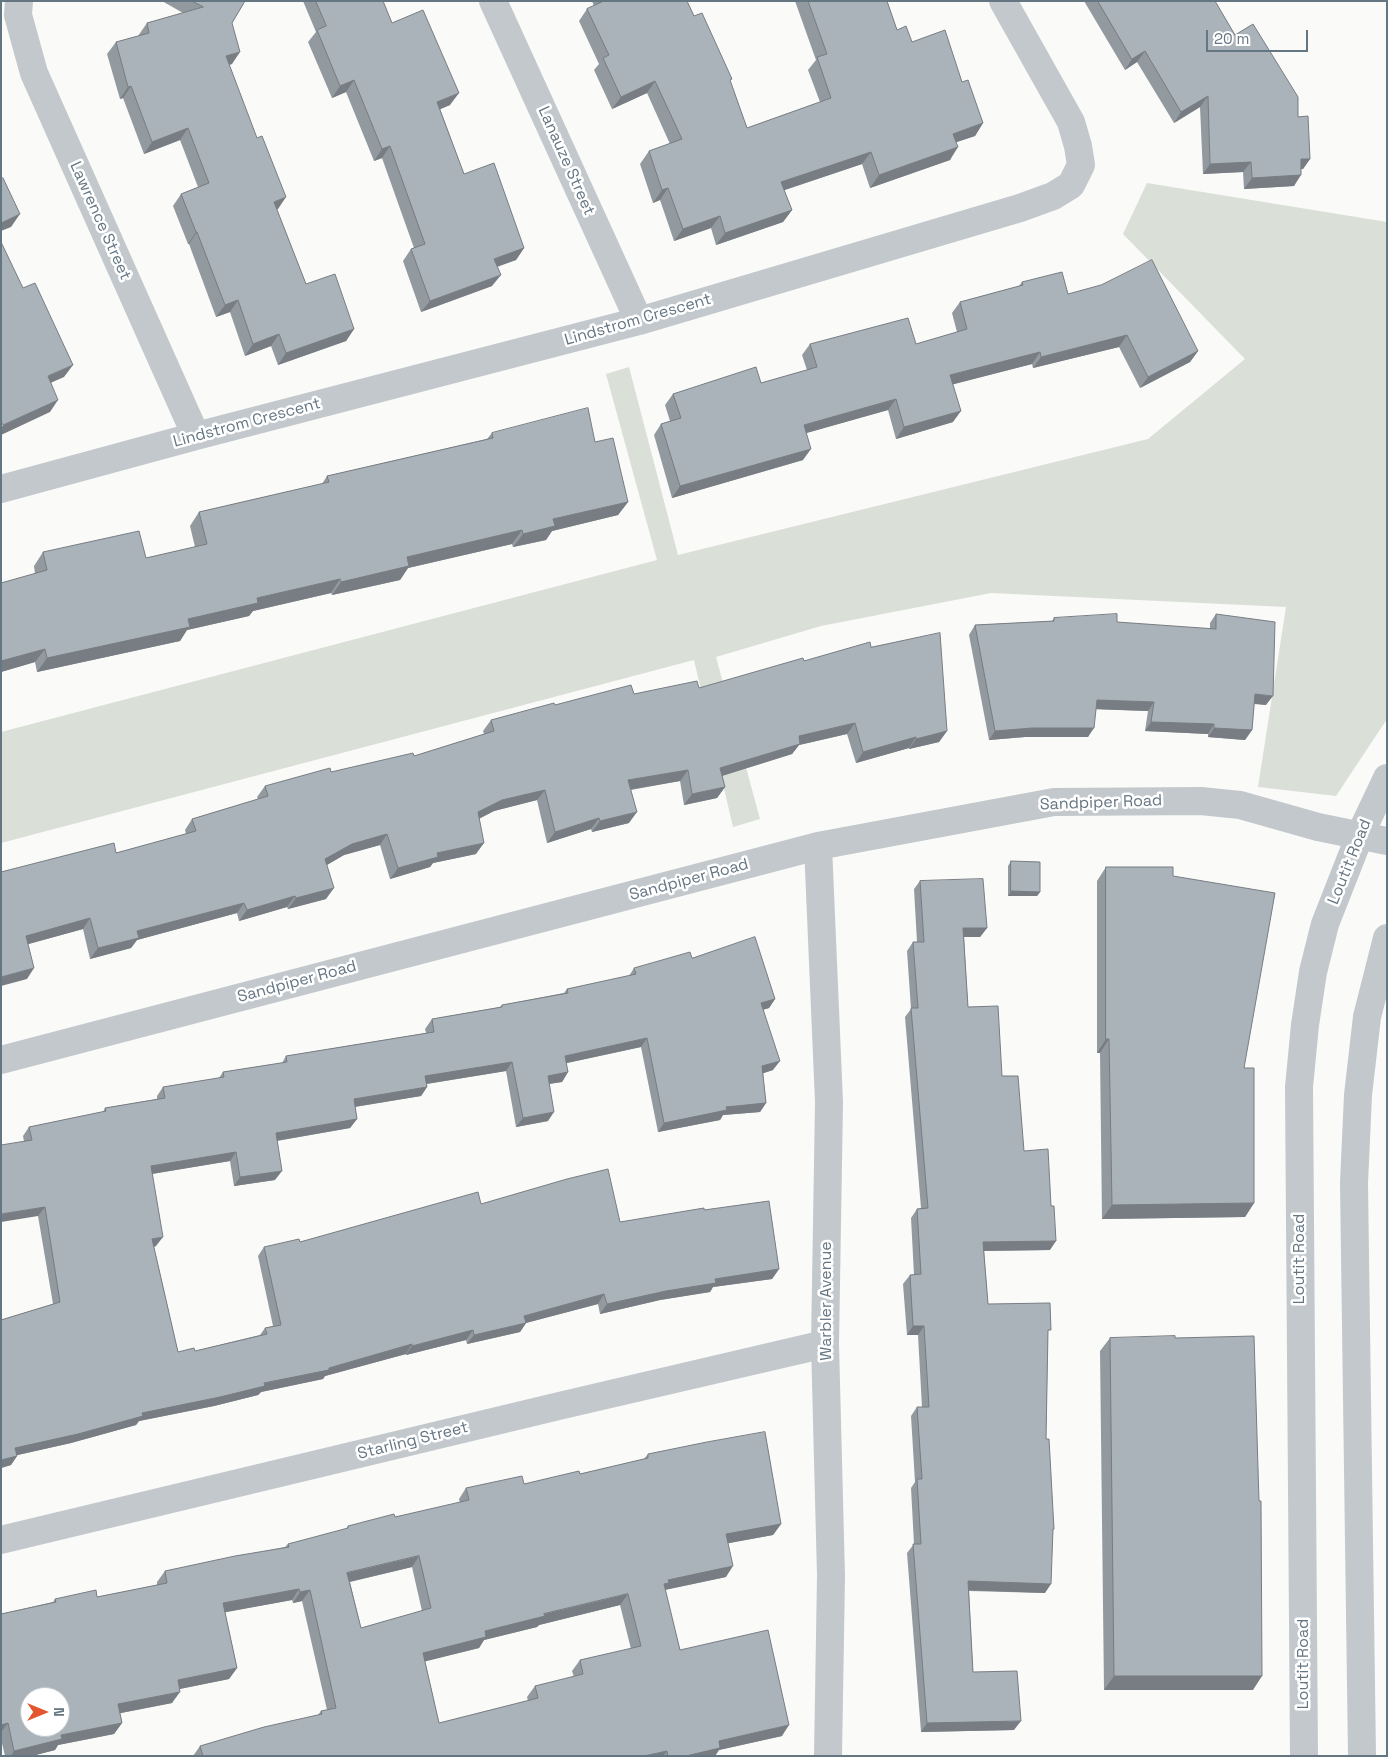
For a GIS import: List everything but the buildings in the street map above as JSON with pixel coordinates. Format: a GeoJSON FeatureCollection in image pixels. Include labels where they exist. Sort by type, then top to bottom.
{"type":"FeatureCollection","features":[{"type":"Feature","properties":{"kind":"street","name":"Lawrence Street"},"geometry":{"type":"LineString","coordinates":[[19,1],[18,15],[34,73],[196,436]]}},
{"type":"Feature","properties":{"kind":"street","name":"Lanauze Street"},"geometry":{"type":"LineString","coordinates":[[493,1],[639,321]]}},
{"type":"Feature","properties":{"kind":"street","name":"Lindstrom Crescent"},"geometry":{"type":"LineString","coordinates":[[1,489],[196,436],[639,321],[1020,208],[1053,196],[1071,185],[1081,165],[1078,146],[1071,122],[1003,1]]}},
{"type":"Feature","properties":{"kind":"street","name":"Loutit Road"},"geometry":{"type":"LineString","coordinates":[[1304,1756],[1299,1088],[1305,1024],[1313,972],[1325,924],[1360,835],[1387,778]]}},
{"type":"Feature","properties":{"kind":"street","name":"Sandpiper Road"},"geometry":{"type":"LineString","coordinates":[[1,1060],[818,846],[1054,802],[1201,801],[1240,805],[1318,826],[1387,841]]}},
{"type":"Feature","properties":{"kind":"street","name":"Warbler Avenue"},"geometry":{"type":"LineString","coordinates":[[818,846],[829,1102],[826,1344],[831,1576],[828,1756]]}},
{"type":"Feature","properties":{"kind":"street"},"geometry":{"type":"LineString","coordinates":[[1362,1756],[1354,1183],[1358,1095],[1367,1017],[1387,938]]}},
{"type":"Feature","properties":{"kind":"street","name":"Starling Street"},"geometry":{"type":"LineString","coordinates":[[1,1540],[549,1408],[826,1344]]}},
{"type":"Feature","properties":{"kind":"shaded area"},"geometry":{"type":"Polygon","coordinates":[[[1147,183],[1387,222],[1387,719],[1336,796],[1258,787],[1286,607],[991,593],[821,626],[716,657],[760,819],[733,827],[694,660],[1,843],[1,732],[657,560],[606,374],[629,367],[678,555],[1148,439],[1245,359],[1123,234],[1147,183]]]}}]}
